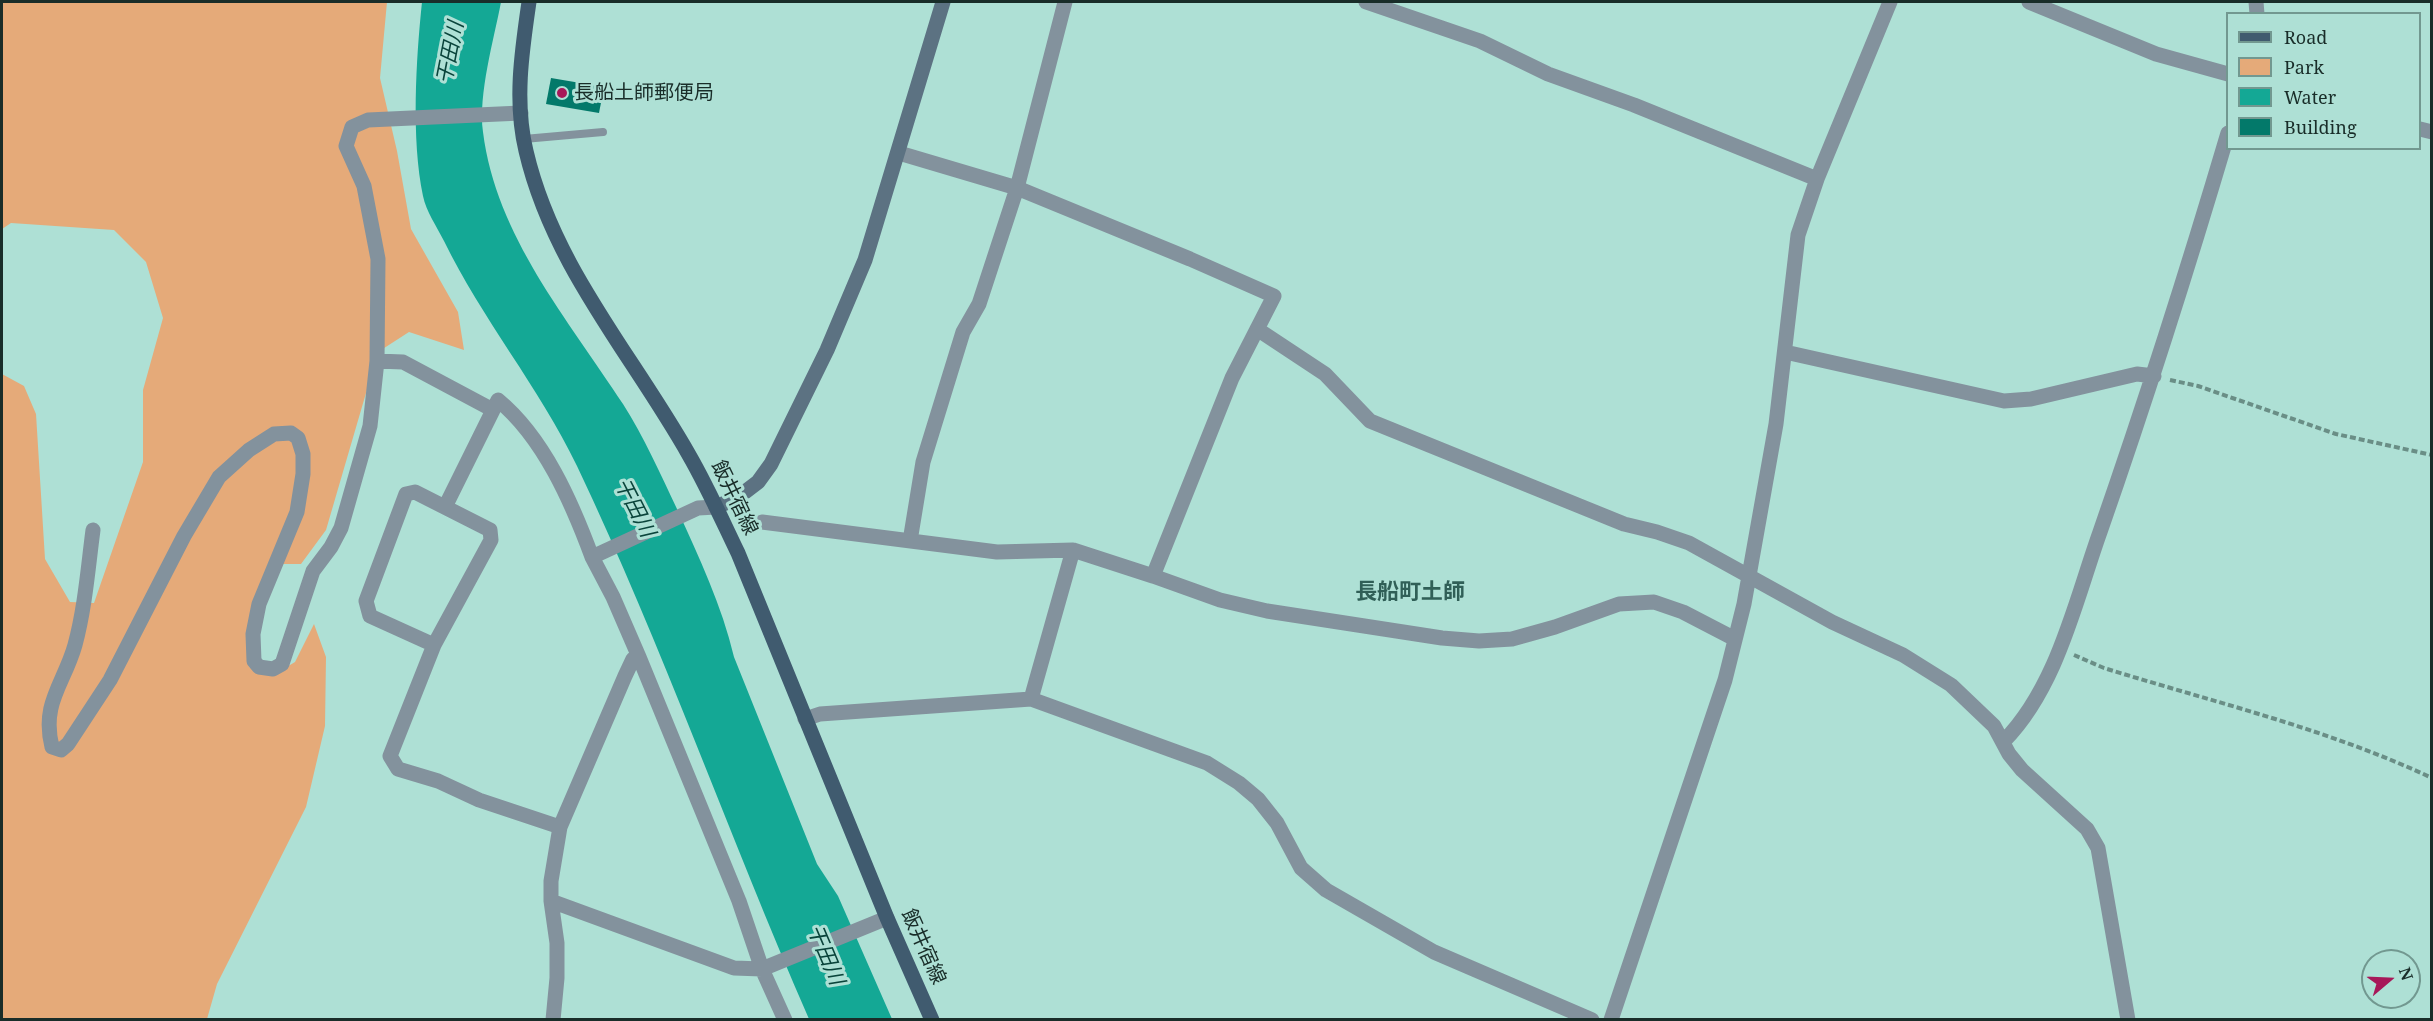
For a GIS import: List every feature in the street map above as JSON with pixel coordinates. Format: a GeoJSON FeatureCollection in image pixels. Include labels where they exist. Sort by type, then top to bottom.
{"type":"FeatureCollection","features":[{"type":"Feature","properties":{"kind":"main road","name":"飯井宿線"},"geometry":{"type":"LineString","coordinates":[[529,2],[520,62],[520,113],[524,140],[541,201],[576,279],[689,454],[738,553],[886,918],[932,1020]]}},
{"type":"Feature","properties":{"kind":"street"},"geometry":{"type":"LineString","coordinates":[[597,555],[698,508],[716,507],[737,498],[758,482],[771,464],[827,350],[865,260],[943,2]]}},
{"type":"Feature","properties":{"kind":"street"},"geometry":{"type":"LineString","coordinates":[[910,541],[923,462],[963,332],[979,304],[1017,188],[1065,2]]}},
{"type":"Feature","properties":{"kind":"street"},"geometry":{"type":"LineString","coordinates":[[1366,2],[1480,41],[1548,74],[1634,105],[1817,179]]}},
{"type":"Feature","properties":{"kind":"street"},"geometry":{"type":"LineString","coordinates":[[1611,1020],[1725,680],[1735,639],[1749,577],[1776,424],[1798,235],[1817,179],[1890,2]]}},
{"type":"Feature","properties":{"kind":"street"},"geometry":{"type":"LineString","coordinates":[[2029,2],[2156,54],[2226,73]]}},
{"type":"Feature","properties":{"kind":"street"},"geometry":{"type":"LineString","coordinates":[[93,530],[75,647],[52,699],[48,730],[52,747],[61,750],[68,744],[110,681],[184,536],[219,477],[249,450],[274,434],[291,433],[298,438],[303,454],[297,512],[287,542],[265,587],[253,634],[254,661],[259,667],[273,669],[282,664],[288,651],[305,589],[313,571],[331,547],[349,506],[375,401],[378,259],[364,186],[346,146],[352,127],[368,120],[520,113]]}},
{"type":"Feature","properties":{"kind":"street"},"geometry":{"type":"LineString","coordinates":[[2004,741],[2016,729],[2041,694],[2059,649],[2154,376],[2226,140]]}},
{"type":"Feature","properties":{"kind":"street"},"geometry":{"type":"LineString","coordinates":[[899,153],[1017,188],[1274,296],[1215,419],[1153,576]]}},
{"type":"Feature","properties":{"kind":"street"},"geometry":{"type":"LineString","coordinates":[[1257,329],[1324,374],[1370,421],[1624,524],[1689,543],[1832,622],[1903,655],[1952,685],[1994,726],[2009,754],[2022,770],[2087,829],[2098,848],[2128,1020]]}},
{"type":"Feature","properties":{"kind":"street"},"geometry":{"type":"LineString","coordinates":[[1785,352],[2004,401],[2031,399],[2137,374],[2154,376]]}},
{"type":"Feature","properties":{"kind":"street"},"geometry":{"type":"LineString","coordinates":[[377,361],[403,362],[493,410]]}},
{"type":"Feature","properties":{"kind":"street"},"geometry":{"type":"LineString","coordinates":[[445,507],[498,400],[514,413],[531,435],[597,555],[767,967],[785,1020]]}},
{"type":"Feature","properties":{"kind":"street"},"geometry":{"type":"LineString","coordinates":[[434,645],[370,616],[366,601],[406,494],[415,492],[489,530],[492,540],[434,645],[390,756],[398,769],[438,781],[479,800],[560,827]]}},
{"type":"Feature","properties":{"kind":"street"},"geometry":{"type":"LineString","coordinates":[[762,522],[997,552],[1073,550],[1220,600],[1267,611],[1442,638],[1479,641],[1512,639],[1555,627],[1619,604],[1654,602],[1683,612],[1735,639]]}},
{"type":"Feature","properties":{"kind":"street"},"geometry":{"type":"LineString","coordinates":[[1030,699],[1073,550]]}},
{"type":"Feature","properties":{"kind":"street"},"geometry":{"type":"LineString","coordinates":[[553,1020],[557,944],[551,901],[551,881],[560,827],[625,676],[633,659],[639,657]]}},
{"type":"Feature","properties":{"kind":"street"},"geometry":{"type":"LineString","coordinates":[[805,719],[820,714],[1030,699],[1207,764],[1239,783],[1258,799],[1277,823],[1301,868],[1326,890],[1434,952],[1592,1020]]}},
{"type":"Feature","properties":{"kind":"street"},"geometry":{"type":"LineString","coordinates":[[551,901],[734,968],[767,967],[886,918]]}},
{"type":"Feature","properties":{"kind":"lane"},"geometry":{"type":"LineString","coordinates":[[524,140],[603,132]]}},
{"type":"Feature","properties":{"kind":"path"},"geometry":{"type":"LineString","coordinates":[[2154,376],[2198,386],[2336,434],[2432,456]]}},
{"type":"Feature","properties":{"kind":"path"},"geometry":{"type":"LineString","coordinates":[[2059,649],[2104,668],[2351,746],[2432,778]]}},
{"type":"Feature","properties":{"kind":"green space"},"geometry":{"type":"Polygon","coordinates":[[[2,2],[387,2],[380,78],[397,151],[411,229],[458,312],[464,350],[409,332],[378,352],[326,530],[301,564],[268,564],[248,624],[249,667],[275,674],[295,662],[314,624],[326,657],[325,726],[306,807],[217,984],[207,1019],[2,1019],[2,374],[24,386],[36,414],[45,559],[70,602],[94,603],[143,462],[143,390],[163,318],[146,262],[114,230],[11,223],[2,229],[2,2]]]}},
{"type":"Feature","properties":{"kind":"water","name":"干田川"},"geometry":{"type":"Polygon","coordinates":[[[422,2],[501,2],[488,67],[482,117],[490,170],[503,206],[537,275],[623,404],[658,469],[709,582],[734,657],[817,864],[838,896],[892,1019],[809,1019],[667,672],[577,466],[546,408],[475,298],[429,213],[424,202],[419,174],[416,125],[422,2]]]}},
{"type":"Feature","properties":{"kind":"building"},"geometry":{"type":"Polygon","coordinates":[[[551,78],[604,87],[599,113],[546,104],[551,78]]]}},
{"type":"Feature","properties":{"kind":"place","name":"長船土師郵便局"},"geometry":{"type":"Point","coordinates":[562,93]}},
{"type":"Feature","properties":{"kind":"district","name":"長船町土師"},"geometry":{"type":"Point","coordinates":[1410,593]}}]}
